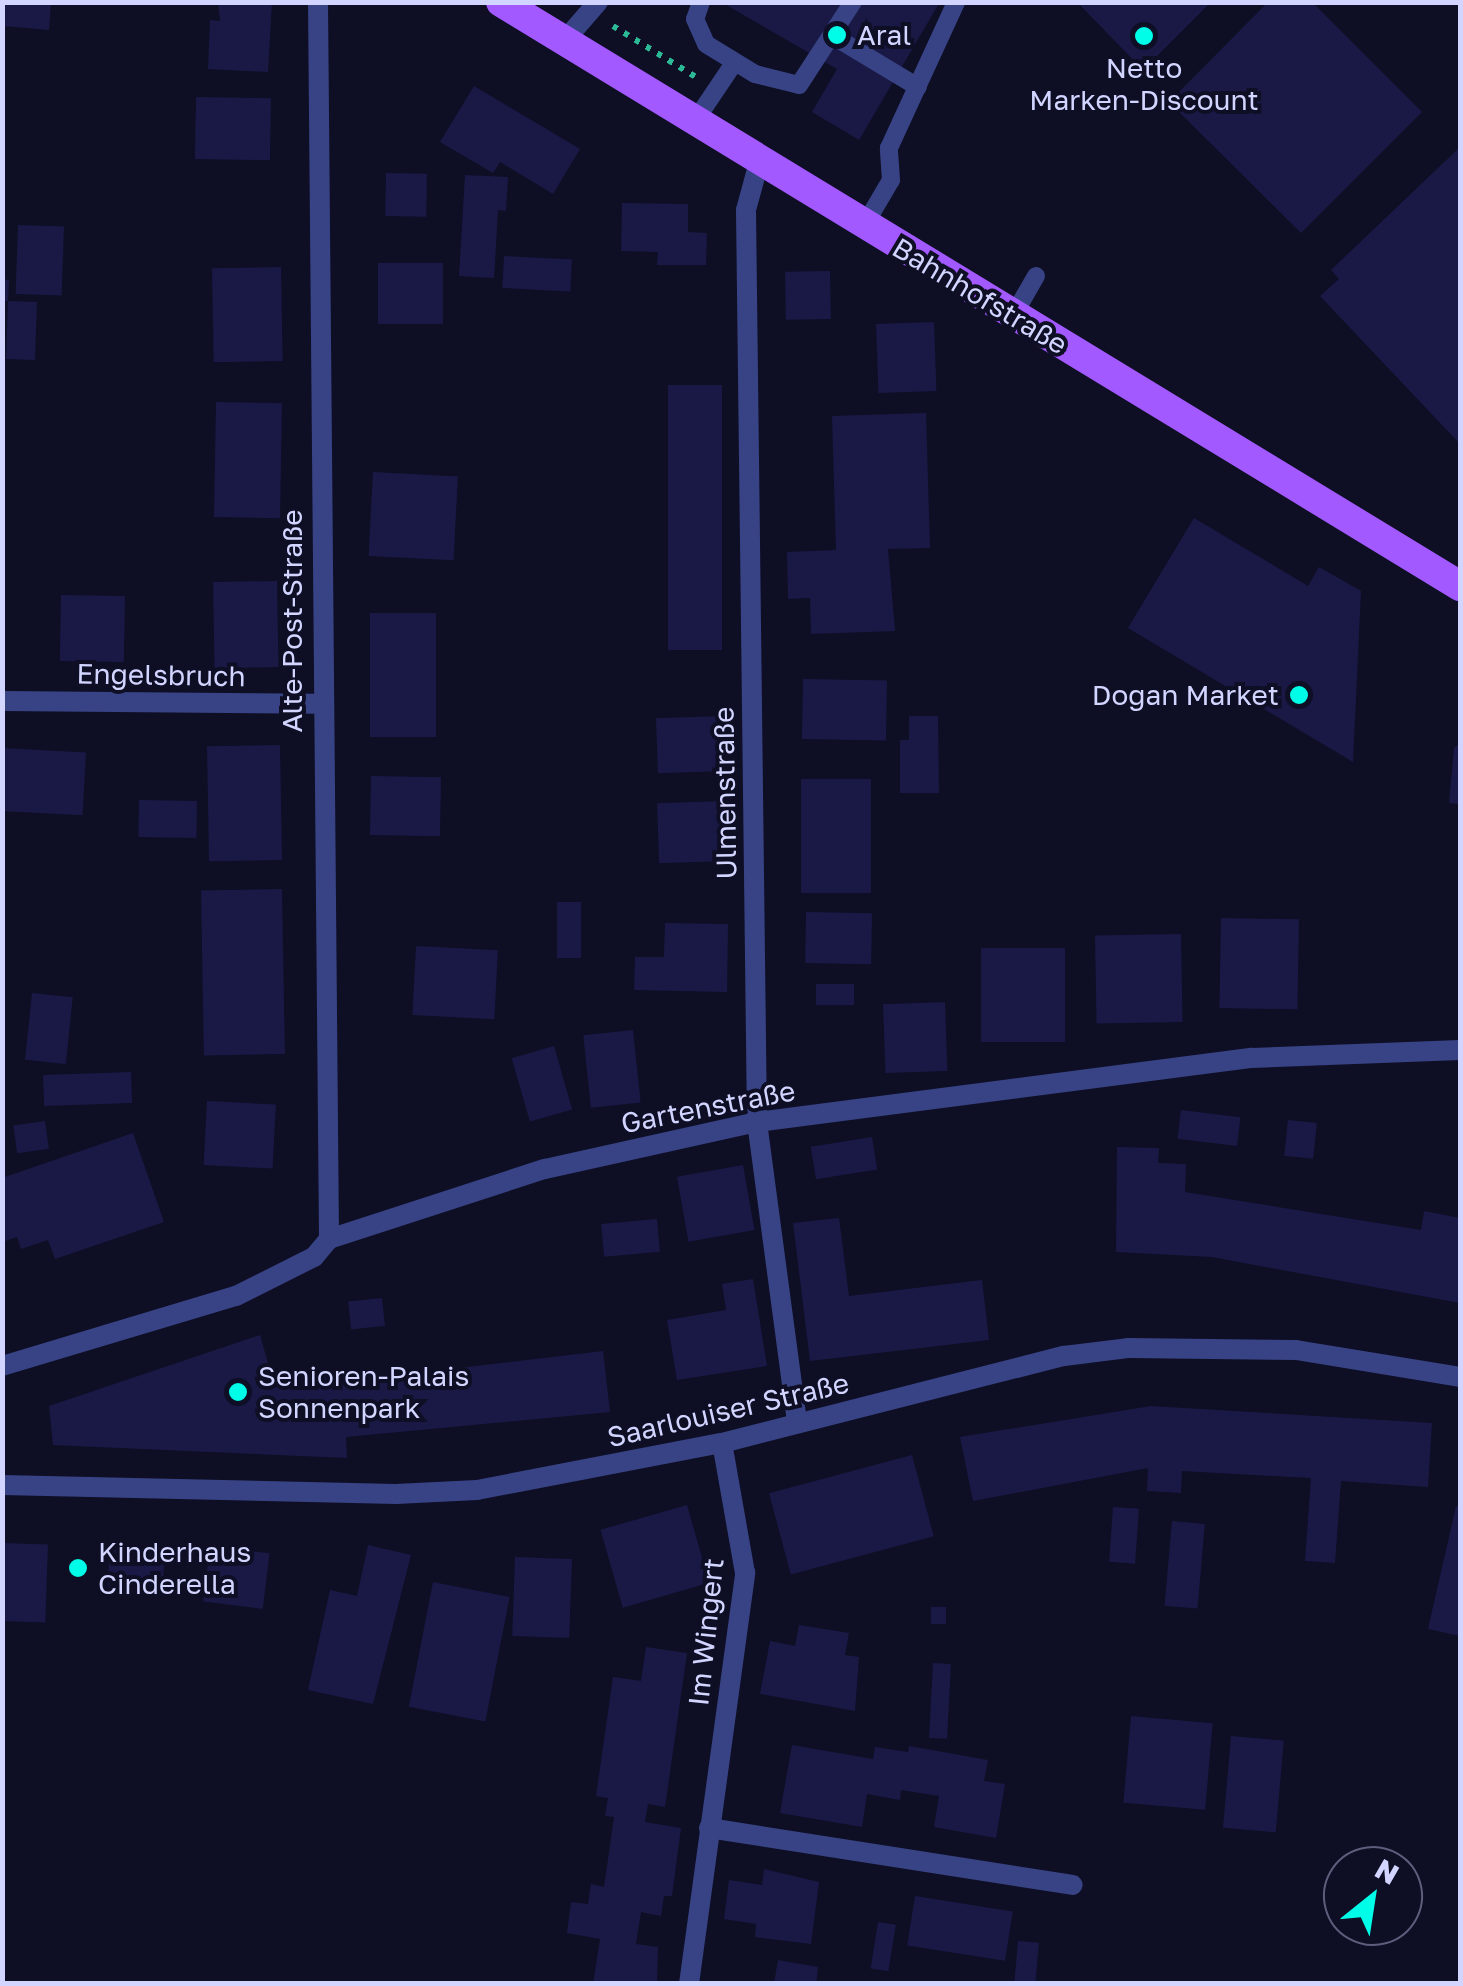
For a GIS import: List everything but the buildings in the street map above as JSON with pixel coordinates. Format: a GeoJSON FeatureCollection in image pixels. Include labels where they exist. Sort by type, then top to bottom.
{"type":"FeatureCollection","features":[{"type":"Feature","properties":{"kind":"main road","name":"Bahnhofstraße"},"geometry":{"type":"LineString","coordinates":[[502,2],[1460,586]]}},
{"type":"Feature","properties":{"kind":"street","name":"Alte-Post-Straße"},"geometry":{"type":"LineString","coordinates":[[318,2],[320,704],[329,1239]]}},
{"type":"Feature","properties":{"kind":"street"},"geometry":{"type":"LineString","coordinates":[[565,40],[598,2]]}},
{"type":"Feature","properties":{"kind":"street","name":"Ulmenstraße"},"geometry":{"type":"LineString","coordinates":[[759,162],[746,210],[757,1122],[798,1422]]}},
{"type":"Feature","properties":{"kind":"street","name":"Engelsbruch"},"geometry":{"type":"LineString","coordinates":[[2,701],[320,704]]}},
{"type":"Feature","properties":{"kind":"street","name":"Gartenstraße"},"geometry":{"type":"LineString","coordinates":[[2,1366],[236,1296],[314,1257],[329,1239],[545,1169],[757,1122],[1252,1058],[1460,1050]]}},
{"type":"Feature","properties":{"kind":"street","name":"Saarlouiser Straße"},"geometry":{"type":"LineString","coordinates":[[2,1485],[396,1494],[545,1481],[722,1443],[1064,1356],[1128,1348],[1296,1350],[1460,1377]]}},
{"type":"Feature","properties":{"kind":"street","name":"Im Wingert"},"geometry":{"type":"LineString","coordinates":[[690,1984],[745,1573],[722,1443]]}},
{"type":"Feature","properties":{"kind":"street"},"geometry":{"type":"LineString","coordinates":[[709,1828],[1073,1885]]}},
{"type":"Feature","properties":{"kind":"lane"},"geometry":{"type":"LineString","coordinates":[[702,2],[698,32],[734,64],[799,85],[853,2]]}},
{"type":"Feature","properties":{"kind":"lane"},"geometry":{"type":"LineString","coordinates":[[864,226],[892,180],[889,148],[954,8]]}},
{"type":"Feature","properties":{"kind":"lane"},"geometry":{"type":"LineString","coordinates":[[833,36],[918,87]]}},
{"type":"Feature","properties":{"kind":"lane"},"geometry":{"type":"LineString","coordinates":[[694,122],[734,64]]}},
{"type":"Feature","properties":{"kind":"lane"},"geometry":{"type":"LineString","coordinates":[[1013,316],[1036,276]]}},
{"type":"Feature","properties":{"kind":"place","name":"Aral"},"geometry":{"type":"Point","coordinates":[837,35]}},
{"type":"Feature","properties":{"kind":"place","name":"Netto Marken-Discount"},"geometry":{"type":"Point","coordinates":[1144,36]}},
{"type":"Feature","properties":{"kind":"place","name":"Dogan Market"},"geometry":{"type":"Point","coordinates":[1299,695]}},
{"type":"Feature","properties":{"kind":"place","name":"Senioren-Palais Sonnenpark"},"geometry":{"type":"Point","coordinates":[238,1392]}},
{"type":"Feature","properties":{"kind":"place","name":"Kinderhaus Cinderella"},"geometry":{"type":"Point","coordinates":[78,1568]}}]}
